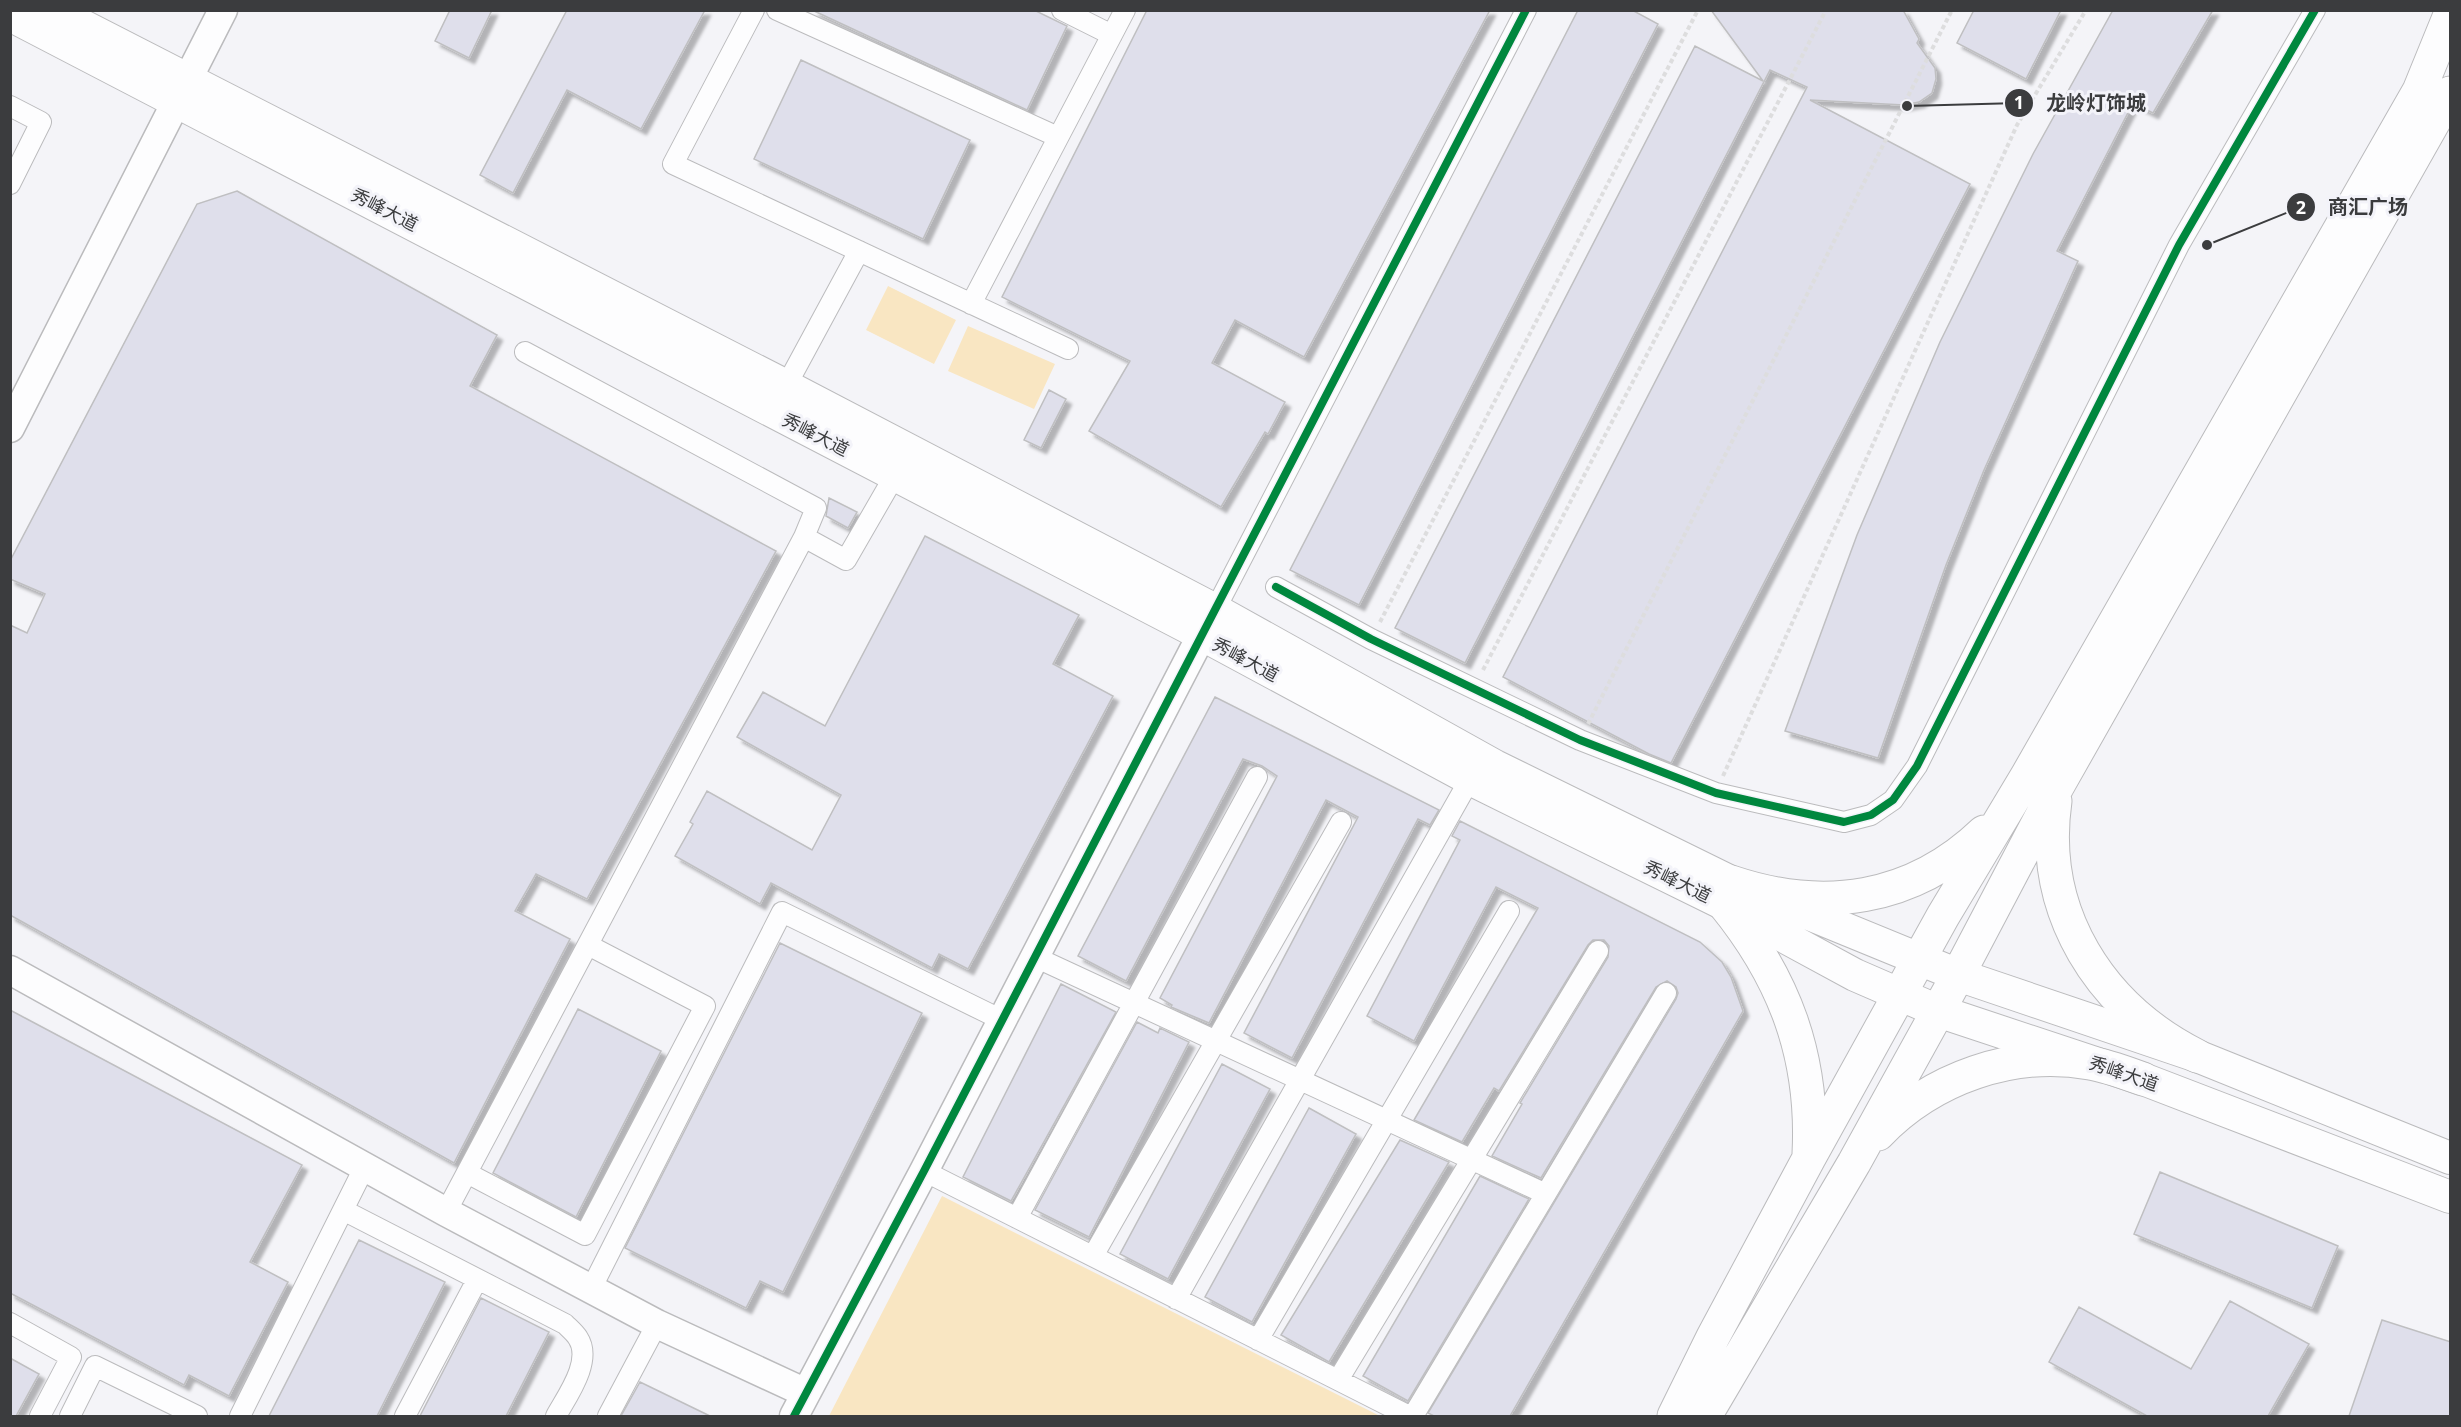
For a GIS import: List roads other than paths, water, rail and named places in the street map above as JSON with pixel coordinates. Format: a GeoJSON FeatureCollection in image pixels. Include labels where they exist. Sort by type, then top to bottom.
{"type":"FeatureCollection","features":[{"type":"Feature","properties":{"kind":"highway"},"geometry":{"type":"LineString","coordinates":[[1667,1416],[1681,1403],[1809,1158],[1919,960],[2027,776],[2419,91],[2451,15]]}},
{"type":"Feature","properties":{"kind":"highway"},"geometry":{"type":"LineString","coordinates":[[1705,1416],[1854,1163],[1958,975],[2057,787],[2451,93]]}},
{"type":"Feature","properties":{"kind":"highway"},"geometry":{"type":"LineString","coordinates":[[1727,893],[1812,899],[1840,898],[1895,887],[1922,876],[1971,844],[1993,824],[2027,776]]}},
{"type":"Feature","properties":{"kind":"highway"},"geometry":{"type":"LineString","coordinates":[[2057,787],[2053,832],[2055,868],[2068,920],[2079,945],[2109,991],[2128,1011],[2173,1044],[2197,1056]]}},
{"type":"Feature","properties":{"kind":"highway"},"geometry":{"type":"LineString","coordinates":[[1727,893],[1762,956],[1790,1015],[1805,1071],[1810,1129],[1809,1158]]}},
{"type":"Feature","properties":{"kind":"highway"},"geometry":{"type":"LineString","coordinates":[[1854,1163],[1889,1122],[1910,1105],[1949,1083],[1982,1070],[2027,1061],[2064,1060],[2091,1063],[2143,1078]]}},
{"type":"Feature","properties":{"kind":"main road","name":"秀峰大道"},"geometry":{"type":"LineString","coordinates":[[52,10],[181,90],[895,475],[1208,622],[1494,766],[1727,893],[1856,975],[1938,1011],[2143,1078],[2451,1197]]}},
{"type":"Feature","properties":{"kind":"main road","name":"秀峰大道"},"geometry":{"type":"LineString","coordinates":[[10,15],[181,90],[786,386],[1208,622],[1470,779],[1727,893],[2197,1056],[2451,1158]]}},
{"type":"Feature","properties":{"kind":"street"},"geometry":{"type":"LineString","coordinates":[[10,428],[223,10]]}},
{"type":"Feature","properties":{"kind":"street"},"geometry":{"type":"LineString","coordinates":[[754,10],[673,164],[1068,349]]}},
{"type":"Feature","properties":{"kind":"street"},"geometry":{"type":"LineString","coordinates":[[777,10],[1058,137]]}},
{"type":"Feature","properties":{"kind":"street"},"geometry":{"type":"LineString","coordinates":[[1062,10],[1112,35]]}},
{"type":"Feature","properties":{"kind":"street"},"geometry":{"type":"LineString","coordinates":[[970,304],[1125,10]]}},
{"type":"Feature","properties":{"kind":"street"},"geometry":{"type":"LineString","coordinates":[[10,970],[364,1168],[657,1324],[800,1405],[924,1171],[1526,10]]}},
{"type":"Feature","properties":{"kind":"street"},"geometry":{"type":"LineString","coordinates":[[1276,587],[1371,639],[1580,740],[1716,793],[1844,822],[1870,815],[1893,800],[1917,766],[2179,245],[2316,10]]}},
{"type":"Feature","properties":{"kind":"street"},"geometry":{"type":"LineString","coordinates":[[10,106],[41,122],[10,184]]}},
{"type":"Feature","properties":{"kind":"street"},"geometry":{"type":"LineString","coordinates":[[786,386],[859,251]]}},
{"type":"Feature","properties":{"kind":"street"},"geometry":{"type":"LineString","coordinates":[[446,1212],[804,537],[816,508],[525,352]]}},
{"type":"Feature","properties":{"kind":"street"},"geometry":{"type":"LineString","coordinates":[[804,537],[846,560],[895,475]]}},
{"type":"Feature","properties":{"kind":"street"},"geometry":{"type":"LineString","coordinates":[[1017,1218],[1257,777]]}},
{"type":"Feature","properties":{"kind":"street"},"geometry":{"type":"LineString","coordinates":[[1176,1299],[1470,779]]}},
{"type":"Feature","properties":{"kind":"street"},"geometry":{"type":"LineString","coordinates":[[1093,1256],[1341,822]]}},
{"type":"Feature","properties":{"kind":"street"},"geometry":{"type":"LineString","coordinates":[[1258,1340],[1509,911]]}},
{"type":"Feature","properties":{"kind":"street"},"geometry":{"type":"LineString","coordinates":[[591,1289],[782,912],[1002,1020]]}},
{"type":"Feature","properties":{"kind":"street"},"geometry":{"type":"LineString","coordinates":[[467,1173],[585,1234],[705,1006],[588,945]]}},
{"type":"Feature","properties":{"kind":"street"},"geometry":{"type":"LineString","coordinates":[[1338,1380],[1598,951]]}},
{"type":"Feature","properties":{"kind":"street"},"geometry":{"type":"LineString","coordinates":[[1035,957],[1546,1194]]}},
{"type":"Feature","properties":{"kind":"street"},"geometry":{"type":"LineString","coordinates":[[924,1171],[1411,1416],[1666,993]]}},
{"type":"Feature","properties":{"kind":"street"},"geometry":{"type":"LineString","coordinates":[[240,1416],[364,1168]]}},
{"type":"Feature","properties":{"kind":"street"},"geometry":{"type":"LineString","coordinates":[[343,1210],[565,1324],[579,1338],[583,1355],[576,1377],[556,1416]]}},
{"type":"Feature","properties":{"kind":"street"},"geometry":{"type":"LineString","coordinates":[[405,1416],[477,1280]]}},
{"type":"Feature","properties":{"kind":"street"},"geometry":{"type":"LineString","coordinates":[[10,1323],[71,1357],[40,1416]]}},
{"type":"Feature","properties":{"kind":"street"},"geometry":{"type":"LineString","coordinates":[[608,1416],[657,1324]]}},
{"type":"Feature","properties":{"kind":"street"},"geometry":{"type":"LineString","coordinates":[[70,1416],[94,1366],[197,1416]]}},
{"type":"Feature","properties":{"kind":"place","name":"龙岭灯饰城"},"geometry":{"type":"Point","coordinates":[1907,106]}},
{"type":"Feature","properties":{"kind":"place","name":"商汇广场"},"geometry":{"type":"Point","coordinates":[2207,245]}}]}
